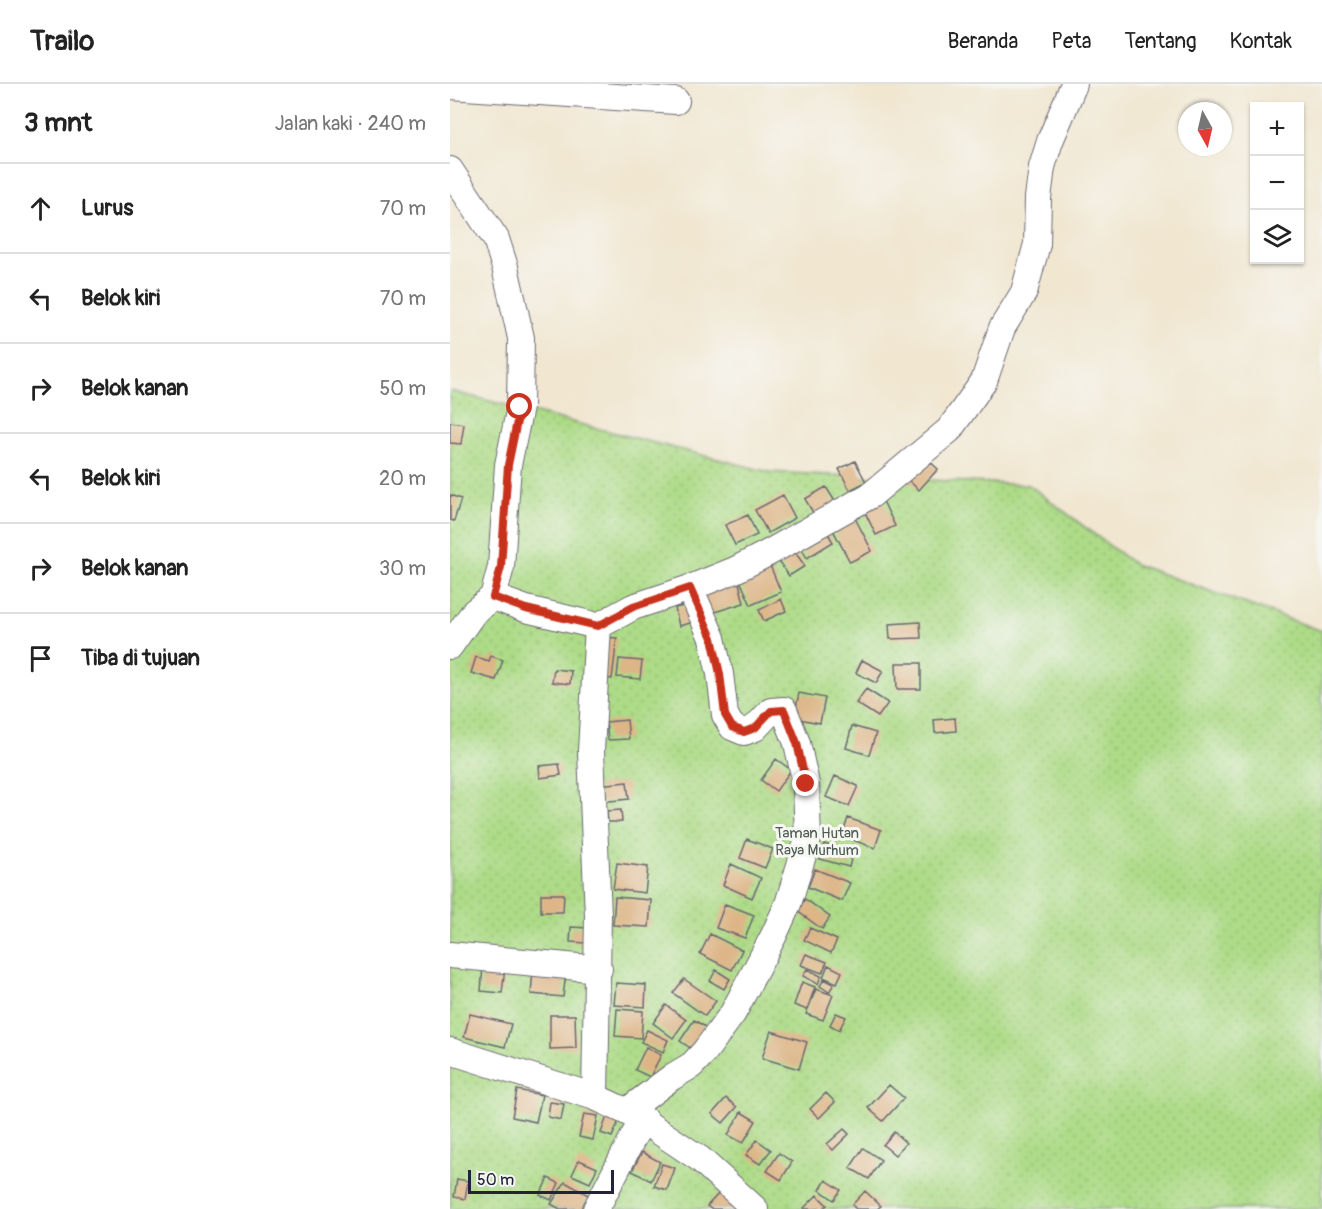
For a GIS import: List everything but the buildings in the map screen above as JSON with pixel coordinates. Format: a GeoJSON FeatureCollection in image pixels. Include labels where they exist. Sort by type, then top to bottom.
{"type":"FeatureCollection","features":[{"type":"Feature","properties":{"kind":"street"},"geometry":{"type":"LineString","coordinates":[[493,597],[526,609],[598,626],[633,607],[690,588],[762,557],[871,495],[949,430],[984,381],[1002,328],[1024,292],[1037,244],[1038,198],[1042,167],[1050,141],[1074,84]]}},
{"type":"Feature","properties":{"kind":"street"},"geometry":{"type":"LineString","coordinates":[[450,86],[676,101]]}},
{"type":"Feature","properties":{"kind":"street"},"geometry":{"type":"LineString","coordinates":[[450,170],[496,239],[506,267],[521,338],[520,407],[508,465],[501,567],[493,597],[474,612],[450,646]]}},
{"type":"Feature","properties":{"kind":"street"},"geometry":{"type":"LineString","coordinates":[[637,1116],[672,1077],[692,1065],[734,1013],[788,904],[808,839],[806,784],[797,743],[784,710],[771,711],[755,728],[744,732],[732,727],[725,715],[720,674],[712,638],[690,588]]}},
{"type":"Feature","properties":{"kind":"street"},"geometry":{"type":"LineString","coordinates":[[595,1097],[599,969],[591,751],[598,626]]}},
{"type":"Feature","properties":{"kind":"street"},"geometry":{"type":"LineString","coordinates":[[450,956],[599,969]]}},
{"type":"Feature","properties":{"kind":"street"},"geometry":{"type":"LineString","coordinates":[[451,1058],[595,1097],[637,1116],[700,1158],[749,1207]]}},
{"type":"Feature","properties":{"kind":"street"},"geometry":{"type":"LineString","coordinates":[[596,1209],[639,1126],[637,1116]]}},
{"type":"Feature","properties":{"kind":"green space","name":"Taman Hutan Raya Murhum"},"geometry":{"type":"Polygon","coordinates":[[[450,391],[769,472],[1029,485],[1134,564],[1322,631],[1322,1209],[450,1209],[450,391]]]}},
{"type":"Feature","properties":{"kind":"route"},"geometry":{"type":"LineString","coordinates":[[520,407],[508,465],[501,567],[493,597],[526,609],[598,626],[633,607],[690,588],[712,638],[720,674],[725,715],[732,727],[744,732],[755,728],[771,711],[784,710],[797,743],[806,784]]}}]}
